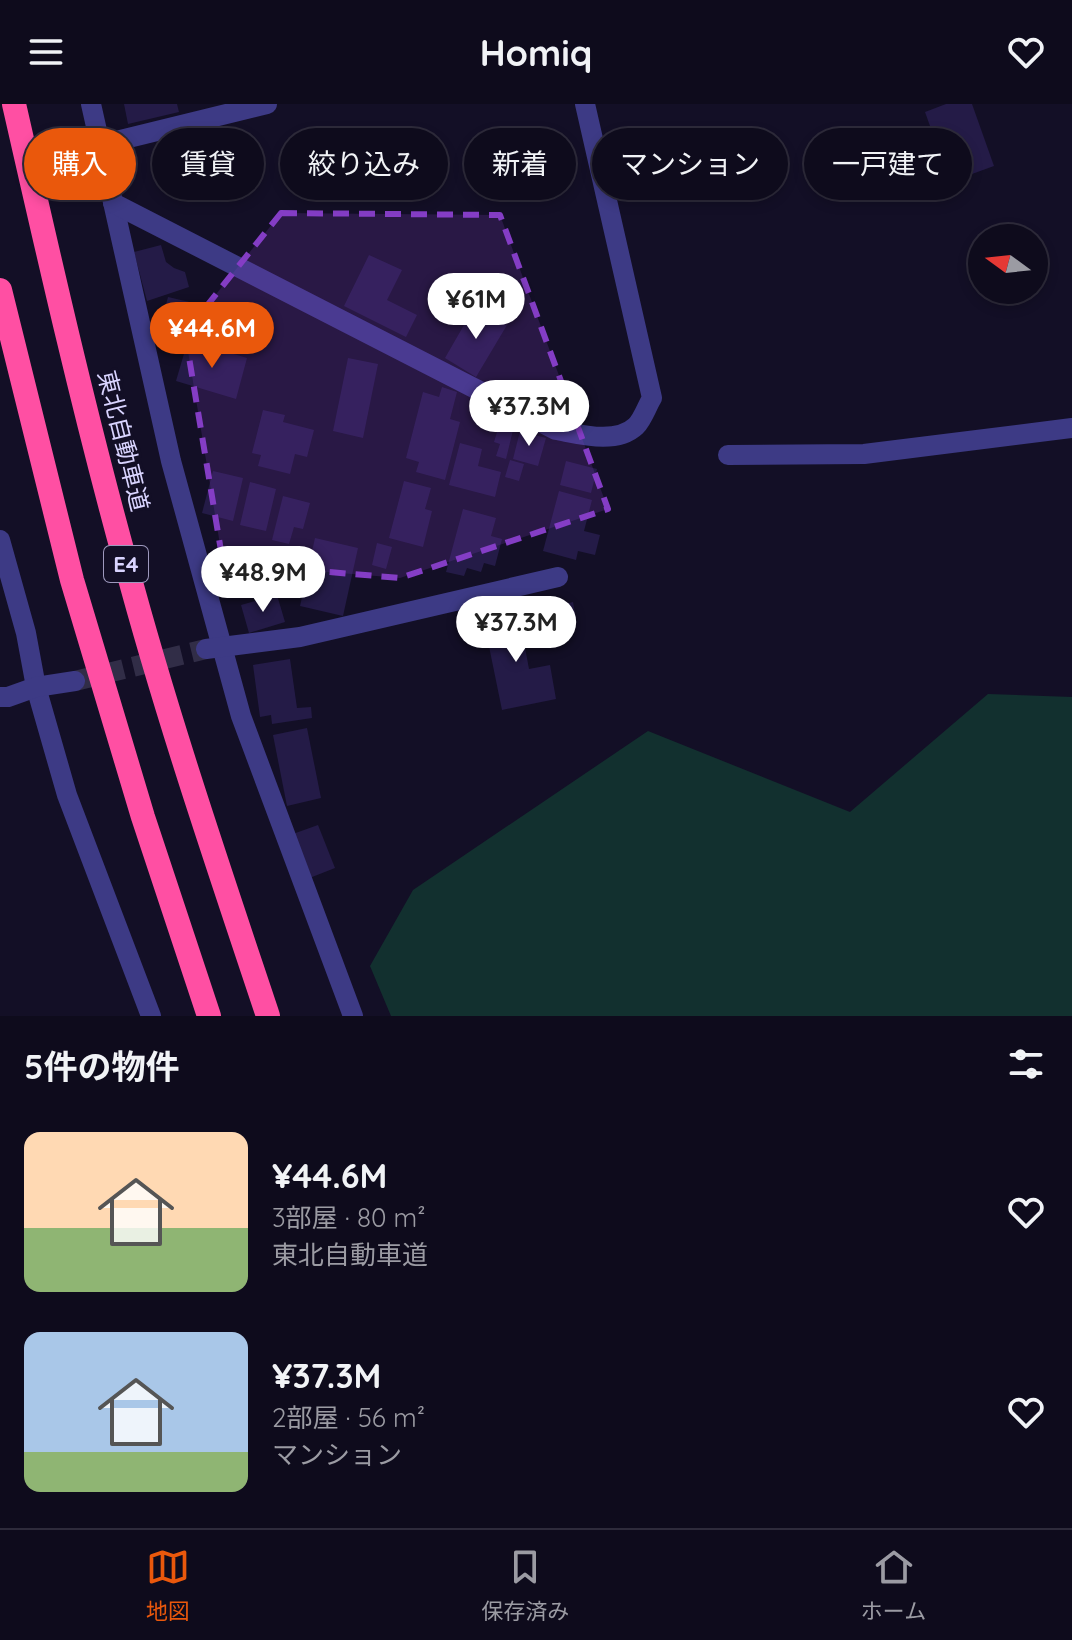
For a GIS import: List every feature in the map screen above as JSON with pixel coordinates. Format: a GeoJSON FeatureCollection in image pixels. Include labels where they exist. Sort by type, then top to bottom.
{"type":"FeatureCollection","features":[{"type":"Feature","properties":{"kind":"highway","name":"東北自動車道"},"geometry":{"type":"LineString","coordinates":[[14,104],[62,314],[126,565],[196,800],[268,1016]]}},
{"type":"Feature","properties":{"kind":"highway","name":"E4"},"geometry":{"type":"LineString","coordinates":[[0,290],[72,580],[143,817],[209,1016]]}},
{"type":"Feature","properties":{"kind":"street"},"geometry":{"type":"LineString","coordinates":[[91,104],[96,128]]}},
{"type":"Feature","properties":{"kind":"street"},"geometry":{"type":"LineString","coordinates":[[136,136],[267,104]]}},
{"type":"Feature","properties":{"kind":"street"},"geometry":{"type":"LineString","coordinates":[[113,203],[556,430],[594,436],[620,435],[636,426],[652,398],[585,104]]}},
{"type":"Feature","properties":{"kind":"street"},"geometry":{"type":"LineString","coordinates":[[112,200],[214,648],[353,1016]]}},
{"type":"Feature","properties":{"kind":"street"},"geometry":{"type":"LineString","coordinates":[[728,455],[864,454],[1072,428]]}},
{"type":"Feature","properties":{"kind":"street"},"geometry":{"type":"LineString","coordinates":[[0,540],[26,633],[36,687],[67,795],[151,1016]]}},
{"type":"Feature","properties":{"kind":"street"},"geometry":{"type":"LineString","coordinates":[[214,648],[300,637],[558,577]]}},
{"type":"Feature","properties":{"kind":"street"},"geometry":{"type":"LineString","coordinates":[[0,697],[75,681]]}},
{"type":"Feature","properties":{"kind":"highlighted area"},"geometry":{"type":"Polygon","coordinates":[[[281,213],[500,215],[608,509],[400,578],[223,563],[185,333],[281,213]]]}},
{"type":"Feature","properties":{"kind":"green space"},"geometry":{"type":"Polygon","coordinates":[[[988,694],[1072,697],[1072,1016],[391,1016],[370,966],[413,890],[648,731],[850,812],[988,694]]]}},
{"type":"Feature","properties":{"kind":"building"},"geometry":{"type":"Polygon","coordinates":[[[124,104],[177,104],[179,112],[128,124],[124,104]]]}},
{"type":"Feature","properties":{"kind":"building"},"geometry":{"type":"Polygon","coordinates":[[[946,104],[972,104],[994,166],[972,174],[972,128],[931,128],[925,112],[946,104]]]}},
{"type":"Feature","properties":{"kind":"building"},"geometry":{"type":"Polygon","coordinates":[[[161,245],[166,262],[185,272],[189,287],[147,301],[134,252],[161,245]]]}},
{"type":"Feature","properties":{"kind":"building"},"geometry":{"type":"Polygon","coordinates":[[[369,255],[402,270],[387,300],[417,315],[406,337],[344,306],[369,255]]]}},
{"type":"Feature","properties":{"kind":"building"},"geometry":{"type":"Polygon","coordinates":[[[168,297],[198,304],[192,328],[162,320],[168,297]]]}},
{"type":"Feature","properties":{"kind":"building"},"geometry":{"type":"Polygon","coordinates":[[[475,306],[507,325],[476,377],[445,358],[475,306]]]}},
{"type":"Feature","properties":{"kind":"building"},"geometry":{"type":"Polygon","coordinates":[[[188,340],[247,358],[236,399],[176,381],[188,340]]]}},
{"type":"Feature","properties":{"kind":"building"},"geometry":{"type":"Polygon","coordinates":[[[348,358],[378,364],[363,438],[333,431],[348,358]]]}},
{"type":"Feature","properties":{"kind":"building"},"geometry":{"type":"Polygon","coordinates":[[[442,387],[457,392],[450,419],[460,422],[445,480],[416,472],[419,462],[406,458],[423,392],[439,397],[442,387]]]}},
{"type":"Feature","properties":{"kind":"building"},"geometry":{"type":"Polygon","coordinates":[[[263,410],[285,415],[283,422],[314,430],[307,457],[295,454],[290,474],[258,466],[261,455],[252,453],[263,410]]]}},
{"type":"Feature","properties":{"kind":"building"},"geometry":{"type":"Polygon","coordinates":[[[500,422],[514,426],[506,459],[496,456],[500,444],[494,442],[500,422]]]}},
{"type":"Feature","properties":{"kind":"building"},"geometry":{"type":"Polygon","coordinates":[[[520,431],[546,438],[538,466],[513,459],[520,431]]]}},
{"type":"Feature","properties":{"kind":"building"},"geometry":{"type":"Polygon","coordinates":[[[460,443],[482,449],[478,466],[501,472],[495,497],[449,485],[460,443]]]}},
{"type":"Feature","properties":{"kind":"building"},"geometry":{"type":"Polygon","coordinates":[[[510,460],[524,464],[519,481],[505,477],[510,460]]]}},
{"type":"Feature","properties":{"kind":"building"},"geometry":{"type":"Polygon","coordinates":[[[566,461],[597,469],[591,493],[560,485],[566,461]]]}},
{"type":"Feature","properties":{"kind":"building"},"geometry":{"type":"Polygon","coordinates":[[[213,471],[243,478],[233,521],[202,513],[213,471]]]}},
{"type":"Feature","properties":{"kind":"building"},"geometry":{"type":"Polygon","coordinates":[[[404,481],[431,488],[425,509],[432,511],[423,547],[389,538],[404,481]]]}},
{"type":"Feature","properties":{"kind":"building"},"geometry":{"type":"Polygon","coordinates":[[[250,482],[276,489],[266,531],[240,525],[250,482]]]}},
{"type":"Feature","properties":{"kind":"building"},"geometry":{"type":"Polygon","coordinates":[[[559,491],[592,500],[584,531],[600,535],[595,555],[578,551],[576,560],[543,551],[559,491]]]}},
{"type":"Feature","properties":{"kind":"building"},"geometry":{"type":"Polygon","coordinates":[[[283,496],[310,503],[303,529],[294,527],[289,544],[272,540],[283,496]]]}},
{"type":"Feature","properties":{"kind":"building"},"geometry":{"type":"Polygon","coordinates":[[[463,509],[496,518],[491,536],[502,539],[495,566],[484,563],[481,572],[467,568],[464,576],[446,572],[463,509]]]}},
{"type":"Feature","properties":{"kind":"building"},"geometry":{"type":"Polygon","coordinates":[[[315,538],[358,548],[343,616],[300,606],[315,538]]]}},
{"type":"Feature","properties":{"kind":"building"},"geometry":{"type":"Polygon","coordinates":[[[377,543],[392,547],[386,569],[372,565],[377,543]]]}},
{"type":"Feature","properties":{"kind":"building"},"geometry":{"type":"Polygon","coordinates":[[[241,547],[281,553],[274,587],[234,580],[241,547]]]}},
{"type":"Feature","properties":{"kind":"building"},"geometry":{"type":"Polygon","coordinates":[[[277,595],[285,622],[249,633],[241,605],[277,595]]]}},
{"type":"Feature","properties":{"kind":"building"},"geometry":{"type":"Polygon","coordinates":[[[573,602],[576,619],[561,623],[557,606],[573,602]]]}},
{"type":"Feature","properties":{"kind":"building"},"geometry":{"type":"Polygon","coordinates":[[[518,610],[529,669],[550,665],[556,699],[502,710],[483,617],[518,610]]]}},
{"type":"Feature","properties":{"kind":"building"},"geometry":{"type":"Polygon","coordinates":[[[290,659],[297,708],[311,707],[312,718],[272,724],[271,715],[260,717],[253,665],[290,659]]]}},
{"type":"Feature","properties":{"kind":"building"},"geometry":{"type":"Polygon","coordinates":[[[307,728],[321,798],[287,806],[273,735],[307,728]]]}},
{"type":"Feature","properties":{"kind":"building"},"geometry":{"type":"Polygon","coordinates":[[[318,825],[335,868],[307,879],[290,835],[318,825]]]}},
{"type":"Feature","properties":{"kind":"tunnel"},"geometry":{"type":"LineString","coordinates":[[75,681],[206,649]]}}]}
